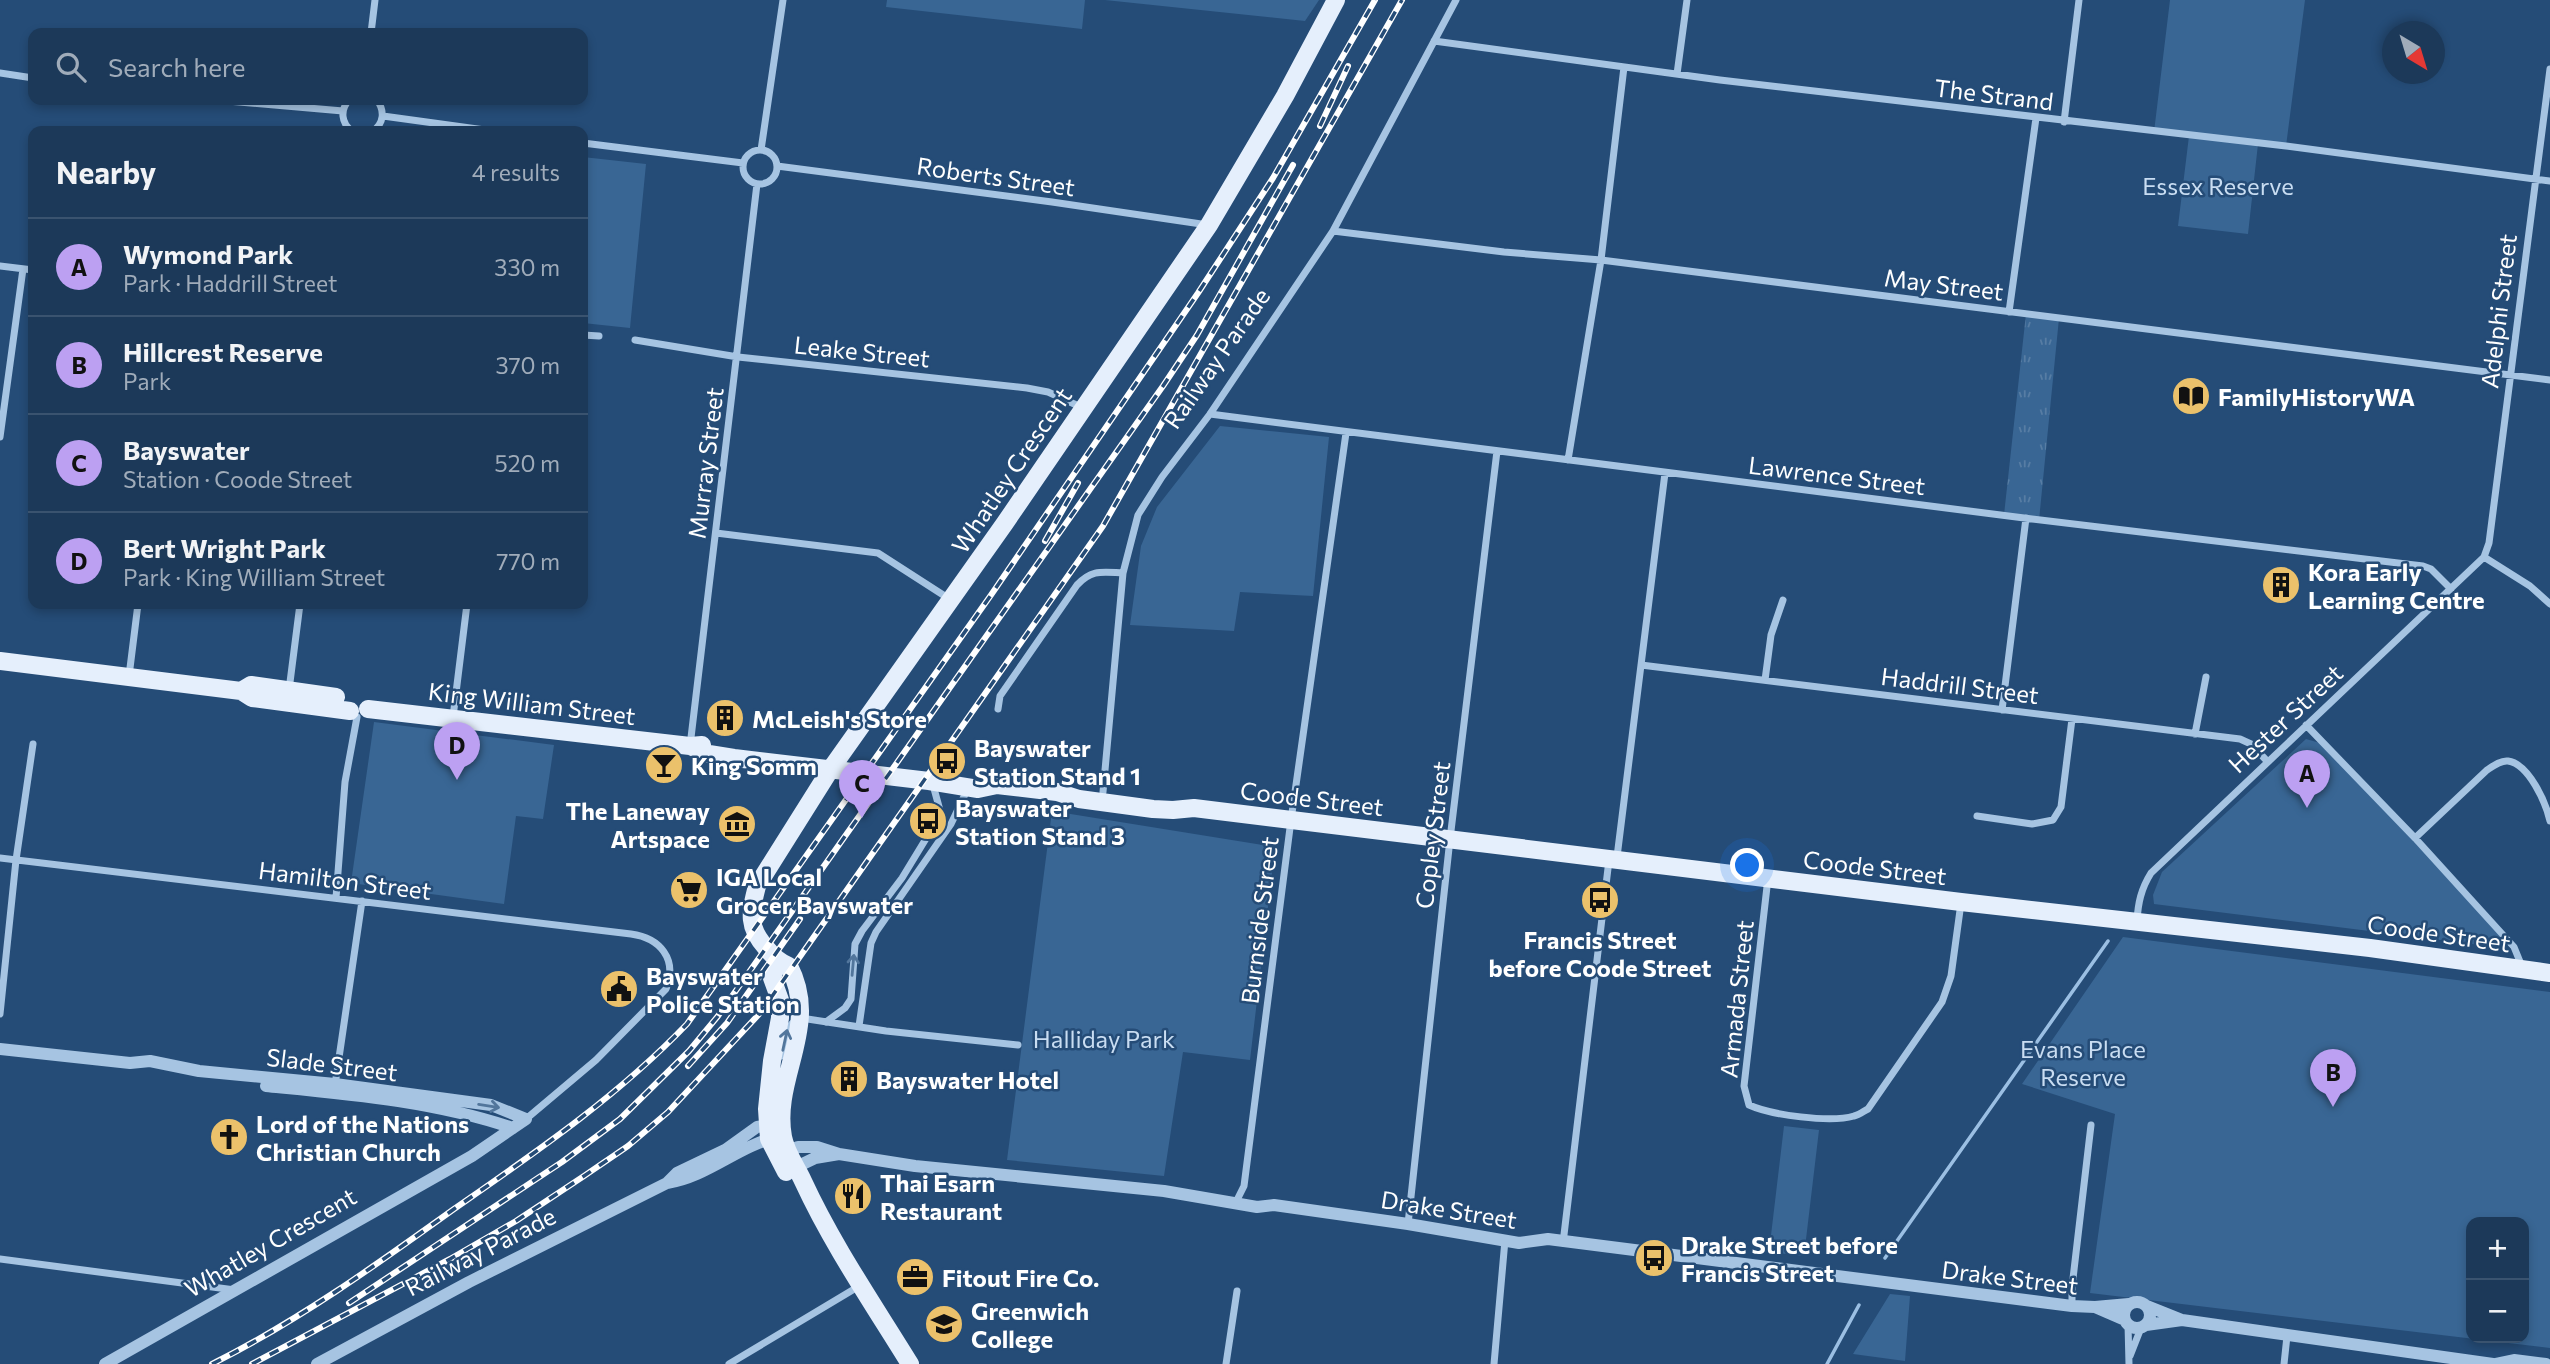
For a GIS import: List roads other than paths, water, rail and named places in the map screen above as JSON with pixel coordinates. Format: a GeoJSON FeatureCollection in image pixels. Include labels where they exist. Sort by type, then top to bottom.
{"type":"FeatureCollection","features":[{"type":"Feature","properties":{"kind":"main road","name":"Whatley Crescent"},"geometry":{"type":"LineString","coordinates":[[801,1018],[797,982],[789,966],[778,961],[755,937],[751,907],[759,883],[834,765],[1209,225],[1336,0]]}},
{"type":"Feature","properties":{"kind":"main road","name":"King William Street"},"geometry":{"type":"LineString","coordinates":[[0,661],[241,691],[252,698],[288,697],[357,709],[453,717],[690,747],[711,745],[808,756]]}},
{"type":"Feature","properties":{"kind":"main road","name":"King William Street"},"geometry":{"type":"LineString","coordinates":[[690,747],[709,754],[834,765]]}},
{"type":"Feature","properties":{"kind":"main road","name":"Coode Street"},"geometry":{"type":"LineString","coordinates":[[808,756],[834,765],[978,789],[997,785],[1057,792],[1079,799],[1153,809],[1194,808]]}},
{"type":"Feature","properties":{"kind":"main road","name":"Coode Street"},"geometry":{"type":"LineString","coordinates":[[834,765],[987,778],[997,785]]}},
{"type":"Feature","properties":{"kind":"main road","name":"Coode Street"},"geometry":{"type":"LineString","coordinates":[[1057,792],[1080,789],[1174,801],[1194,808],[1961,902],[2370,948],[2550,973]]}},
{"type":"Feature","properties":{"kind":"main road"},"geometry":{"type":"LineString","coordinates":[[778,961],[772,978],[780,1000],[780,1018],[771,1065],[781,1146],[814,1207],[910,1364]]}},
{"type":"Feature","properties":{"kind":"main road"},"geometry":{"type":"LineString","coordinates":[[781,1146],[784,1100],[801,1018]]}},
{"type":"Feature","properties":{"kind":"street"},"geometry":{"type":"LineString","coordinates":[[372,28],[375,0]]}},
{"type":"Feature","properties":{"kind":"street"},"geometry":{"type":"LineString","coordinates":[[761,150],[783,0]]}},
{"type":"Feature","properties":{"kind":"street","name":"Railway Parade"},"geometry":{"type":"LineString","coordinates":[[1103,792],[1123,573],[1138,515],[1162,477],[1210,414],[1333,231],[1456,0]]}},
{"type":"Feature","properties":{"kind":"street"},"geometry":{"type":"LineString","coordinates":[[1677,74],[1687,0]]}},
{"type":"Feature","properties":{"kind":"street"},"geometry":{"type":"LineString","coordinates":[[2064,122],[2079,0]]}},
{"type":"Feature","properties":{"kind":"street","name":"The Strand"},"geometry":{"type":"LineString","coordinates":[[1434,41],[1677,74],[2064,122],[2286,146],[2550,181]]}},
{"type":"Feature","properties":{"kind":"street"},"geometry":{"type":"LineString","coordinates":[[1568,460],[1601,260],[1624,67]]}},
{"type":"Feature","properties":{"kind":"street","name":"Adelphi Street"},"geometry":{"type":"LineString","coordinates":[[2484,557],[2489,543],[2550,69]]}},
{"type":"Feature","properties":{"kind":"street"},"geometry":{"type":"LineString","coordinates":[[0,74],[28,77]]}},
{"type":"Feature","properties":{"kind":"street"},"geometry":{"type":"LineString","coordinates":[[273,105],[342,111]]}},
{"type":"Feature","properties":{"kind":"street"},"geometry":{"type":"LineString","coordinates":[[346,105],[342,111],[347,126]]}},
{"type":"Feature","properties":{"kind":"street"},"geometry":{"type":"LineString","coordinates":[[379,126],[383,116],[380,105]]}},
{"type":"Feature","properties":{"kind":"street"},"geometry":{"type":"LineString","coordinates":[[383,116],[456,126]]}},
{"type":"Feature","properties":{"kind":"street"},"geometry":{"type":"LineString","coordinates":[[2009,312],[2036,118]]}},
{"type":"Feature","properties":{"kind":"street"},"geometry":{"type":"LineString","coordinates":[[588,144],[743,163]]}},
{"type":"Feature","properties":{"kind":"street"},"geometry":{"type":"LineString","coordinates":[[761,150],[772,155],[777,166],[774,178],[764,184],[757,184],[747,178],[743,163],[750,153],[761,150]]}},
{"type":"Feature","properties":{"kind":"street","name":"Roberts Street"},"geometry":{"type":"LineString","coordinates":[[777,166],[1209,225]]}},
{"type":"Feature","properties":{"kind":"street","name":"Murray Street"},"geometry":{"type":"LineString","coordinates":[[690,747],[757,184]]}},
{"type":"Feature","properties":{"kind":"street","name":"May Street"},"geometry":{"type":"LineString","coordinates":[[1333,231],[1504,252],[1601,260],[2550,380]]}},
{"type":"Feature","properties":{"kind":"street"},"geometry":{"type":"LineString","coordinates":[[0,266],[28,270]]}},
{"type":"Feature","properties":{"kind":"street"},"geometry":{"type":"LineString","coordinates":[[0,437],[23,269]]}},
{"type":"Feature","properties":{"kind":"street"},"geometry":{"type":"LineString","coordinates":[[588,335],[598,336]]}},
{"type":"Feature","properties":{"kind":"street","name":"Leake Street"},"geometry":{"type":"LineString","coordinates":[[635,340],[738,357],[1027,388],[1048,392],[1083,408]]}},
{"type":"Feature","properties":{"kind":"street","name":"Lawrence Street"},"geometry":{"type":"LineString","coordinates":[[1210,414],[2424,566],[2436,573],[2451,589]]}},
{"type":"Feature","properties":{"kind":"street","name":"Burnside Street"},"geometry":{"type":"LineString","coordinates":[[1236,1202],[1244,1186],[1291,820],[1346,433]]}},
{"type":"Feature","properties":{"kind":"street","name":"Copley Street"},"geometry":{"type":"LineString","coordinates":[[1408,1224],[1450,839],[1497,451]]}},
{"type":"Feature","properties":{"kind":"street"},"geometry":{"type":"LineString","coordinates":[[1563,1242],[1665,473]]}},
{"type":"Feature","properties":{"kind":"street"},"geometry":{"type":"LineString","coordinates":[[2001,710],[2026,518]]}},
{"type":"Feature","properties":{"kind":"street"},"geometry":{"type":"LineString","coordinates":[[716,533],[878,553],[951,600]]}},
{"type":"Feature","properties":{"kind":"street"},"geometry":{"type":"LineString","coordinates":[[2484,557],[2524,582],[2550,604]]}},
{"type":"Feature","properties":{"kind":"street","name":"Hester Street"},"geometry":{"type":"LineString","coordinates":[[2137,922],[2138,901],[2151,873],[2484,557]]}},
{"type":"Feature","properties":{"kind":"street"},"geometry":{"type":"LineString","coordinates":[[998,709],[1000,696],[1077,585],[1095,572],[1123,573]]}},
{"type":"Feature","properties":{"kind":"street"},"geometry":{"type":"LineString","coordinates":[[1765,680],[1770,635],[1783,600]]}},
{"type":"Feature","properties":{"kind":"street"},"geometry":{"type":"LineString","coordinates":[[129,677],[137,609]]}},
{"type":"Feature","properties":{"kind":"street"},"geometry":{"type":"LineString","coordinates":[[288,697],[299,609]]}},
{"type":"Feature","properties":{"kind":"street"},"geometry":{"type":"LineString","coordinates":[[453,717],[466,609]]}},
{"type":"Feature","properties":{"kind":"street","name":"Haddrill Street"},"geometry":{"type":"LineString","coordinates":[[1641,665],[2246,741],[2267,761]]}},
{"type":"Feature","properties":{"kind":"street"},"geometry":{"type":"LineString","coordinates":[[2195,734],[2206,677]]}},
{"type":"Feature","properties":{"kind":"street"},"geometry":{"type":"LineString","coordinates":[[337,898],[345,782],[357,709]]}},
{"type":"Feature","properties":{"kind":"street"},"geometry":{"type":"LineString","coordinates":[[1978,816],[2032,824],[2053,820],[2061,807],[2072,719]]}},
{"type":"Feature","properties":{"kind":"street"},"geometry":{"type":"LineString","coordinates":[[2305,725],[2415,838],[2514,947],[2523,969]]}},
{"type":"Feature","properties":{"kind":"street"},"geometry":{"type":"LineString","coordinates":[[0,1014],[16,860],[33,744]]}},
{"type":"Feature","properties":{"kind":"street"},"geometry":{"type":"LineString","coordinates":[[2415,838],[2487,770],[2507,761],[2517,765],[2533,781],[2547,807],[2550,821]]}},
{"type":"Feature","properties":{"kind":"street"},"geometry":{"type":"LineString","coordinates":[[826,1021],[845,1008],[850,999],[856,944],[862,931],[902,878],[941,814],[932,781]]}},
{"type":"Feature","properties":{"kind":"street"},"geometry":{"type":"LineString","coordinates":[[859,1026],[871,943],[876,932],[951,824],[968,787]]}},
{"type":"Feature","properties":{"kind":"street","name":"Hamilton Street"},"geometry":{"type":"LineString","coordinates":[[0,858],[643,936],[653,940],[663,950],[670,967]]}},
{"type":"Feature","properties":{"kind":"street","name":"Armada Street"},"geometry":{"type":"LineString","coordinates":[[1769,878],[1744,1086],[1749,1105],[1765,1112],[1840,1118],[1856,1116],[1868,1109],[1945,995],[1951,976],[1961,902]]}},
{"type":"Feature","properties":{"kind":"street"},"geometry":{"type":"LineString","coordinates":[[334,1089],[362,901]]}},
{"type":"Feature","properties":{"kind":"street","name":"Whatley Crescent"},"geometry":{"type":"LineString","coordinates":[[104,1364],[472,1156],[526,1119],[597,1060],[660,997],[669,982],[670,967]]}},
{"type":"Feature","properties":{"kind":"street"},"geometry":{"type":"LineString","coordinates":[[771,1065],[781,1059],[792,1021],[801,1018],[1018,1045]]}},
{"type":"Feature","properties":{"kind":"street","name":"Slade Street"},"geometry":{"type":"LineString","coordinates":[[0,1049],[130,1063],[148,1070],[200,1078],[491,1105],[526,1119]]}},
{"type":"Feature","properties":{"kind":"street","name":"Slade Street"},"geometry":{"type":"LineString","coordinates":[[334,1089],[488,1120],[513,1128]]}},
{"type":"Feature","properties":{"kind":"street"},"geometry":{"type":"LineString","coordinates":[[2072,1306],[2091,1125]]}},
{"type":"Feature","properties":{"kind":"street","name":"Railway Parade"},"geometry":{"type":"LineString","coordinates":[[317,1364],[469,1282],[667,1183],[677,1173],[725,1150],[757,1127],[781,1146]]}},
{"type":"Feature","properties":{"kind":"street","name":"Drake Street"},"geometry":{"type":"LineString","coordinates":[[781,1146],[817,1147],[839,1154],[915,1166],[1164,1191],[1257,1207],[1274,1205],[1519,1242],[1548,1239],[2072,1306],[2095,1307],[2141,1302],[2182,1320]]}},
{"type":"Feature","properties":{"kind":"street"},"geometry":{"type":"LineString","coordinates":[[1494,1364],[1505,1240]]}},
{"type":"Feature","properties":{"kind":"street"},"geometry":{"type":"LineString","coordinates":[[0,1259],[235,1290]]}},
{"type":"Feature","properties":{"kind":"street"},"geometry":{"type":"LineString","coordinates":[[729,1364],[861,1284]]}},
{"type":"Feature","properties":{"kind":"street"},"geometry":{"type":"LineString","coordinates":[[1226,1364],[1237,1291]]}},
{"type":"Feature","properties":{"kind":"street"},"geometry":{"type":"LineString","coordinates":[[2129,1304],[2124,1311],[2129,1360]]}},
{"type":"Feature","properties":{"kind":"street"},"geometry":{"type":"LineString","coordinates":[[2129,1360],[2151,1313],[2147,1306]]}},
{"type":"Feature","properties":{"kind":"street","name":"Drake Street"},"geometry":{"type":"LineString","coordinates":[[2095,1307],[2134,1328],[2182,1320],[2471,1363],[2494,1364],[2514,1360],[2546,1364]]}},
{"type":"Feature","properties":{"kind":"street"},"geometry":{"type":"LineString","coordinates":[[2284,1364],[2287,1336]]}},
{"type":"Feature","properties":{"kind":"waterway"},"geometry":{"type":"LineString","coordinates":[[1885,1258],[2108,941]]}},
{"type":"Feature","properties":{"kind":"waterway"},"geometry":{"type":"LineString","coordinates":[[1827,1364],[1859,1305]]}},
{"type":"Feature","properties":{"kind":"railway"},"geometry":{"type":"LineString","coordinates":[[212,1364],[275,1330],[336,1291],[515,1166],[604,1100],[687,1024],[991,595],[1198,293],[1273,178],[1375,0]]}},
{"type":"Feature","properties":{"kind":"railway"},"geometry":{"type":"LineString","coordinates":[[252,1364],[516,1221],[628,1146],[668,1112],[761,1012],[1103,526],[1402,0]]}},
{"type":"Feature","properties":{"kind":"railway"},"geometry":{"type":"LineString","coordinates":[[1320,126],[1348,66]]}},
{"type":"Feature","properties":{"kind":"railway"},"geometry":{"type":"LineString","coordinates":[[349,1303],[562,1162],[620,1119],[689,1051],[718,1016],[1163,386],[1197,335],[1293,165]]}},
{"type":"Feature","properties":{"kind":"railway"},"geometry":{"type":"LineString","coordinates":[[1045,541],[1078,483]]}},
{"type":"Feature","properties":{"kind":"railway"},"geometry":{"type":"LineString","coordinates":[[688,1066],[727,1023],[800,919]]}},
{"type":"Feature","properties":{"kind":"place","name":"FamilyHistoryWA"},"geometry":{"type":"Point","coordinates":[2191,396]}},
{"type":"Feature","properties":{"kind":"place","name":"Kora Early Learning Centre"},"geometry":{"type":"Point","coordinates":[2281,585]}},
{"type":"Feature","properties":{"kind":"place","name":"McLeish's Store"},"geometry":{"type":"Point","coordinates":[725,718]}},
{"type":"Feature","properties":{"kind":"place","name":"Bayswater Station Stand 1"},"geometry":{"type":"Point","coordinates":[947,761]}},
{"type":"Feature","properties":{"kind":"place","name":"King Somm"},"geometry":{"type":"Point","coordinates":[664,765]}},
{"type":"Feature","properties":{"kind":"place","name":"Bert Wright Park"},"geometry":{"type":"Point","coordinates":[457,780]}},
{"type":"Feature","properties":{"kind":"place","name":"Wymond Park"},"geometry":{"type":"Point","coordinates":[2307,808]}},
{"type":"Feature","properties":{"kind":"place","name":"Bayswater"},"geometry":{"type":"Point","coordinates":[862,818]}},
{"type":"Feature","properties":{"kind":"place","name":"Bayswater Station Stand 3"},"geometry":{"type":"Point","coordinates":[928,821]}},
{"type":"Feature","properties":{"kind":"place","name":"The Laneway Artspace"},"geometry":{"type":"Point","coordinates":[737,824]}},
{"type":"Feature","properties":{"kind":"place","name":"IGA Local Grocer Bayswater"},"geometry":{"type":"Point","coordinates":[689,890]}},
{"type":"Feature","properties":{"kind":"place","name":"Francis Street before Coode Street"},"geometry":{"type":"Point","coordinates":[1600,900]}},
{"type":"Feature","properties":{"kind":"place","name":"Bayswater Police Station"},"geometry":{"type":"Point","coordinates":[619,989]}},
{"type":"Feature","properties":{"kind":"place","name":"Bayswater Hotel"},"geometry":{"type":"Point","coordinates":[849,1079]}},
{"type":"Feature","properties":{"kind":"place","name":"Hillcrest Reserve"},"geometry":{"type":"Point","coordinates":[2333,1107]}},
{"type":"Feature","properties":{"kind":"place","name":"Lord of the Nations Christian Church"},"geometry":{"type":"Point","coordinates":[229,1137]}},
{"type":"Feature","properties":{"kind":"place","name":"Thai Esarn Restaurant"},"geometry":{"type":"Point","coordinates":[853,1196]}},
{"type":"Feature","properties":{"kind":"place","name":"Drake Street before Francis Street"},"geometry":{"type":"Point","coordinates":[1654,1258]}},
{"type":"Feature","properties":{"kind":"place","name":"Fitout Fire Co."},"geometry":{"type":"Point","coordinates":[915,1277]}},
{"type":"Feature","properties":{"kind":"place","name":"Greenwich College"},"geometry":{"type":"Point","coordinates":[944,1324]}},
{"type":"Feature","properties":{"kind":"park label","name":"Essex Reserve"},"geometry":{"type":"Point","coordinates":[2218,185]}},
{"type":"Feature","properties":{"kind":"park label","name":"Halliday Park"},"geometry":{"type":"Point","coordinates":[1104,1038]}},
{"type":"Feature","properties":{"kind":"park label","name":"Evans Place Reserve"},"geometry":{"type":"Point","coordinates":[2083,1062]}}]}
